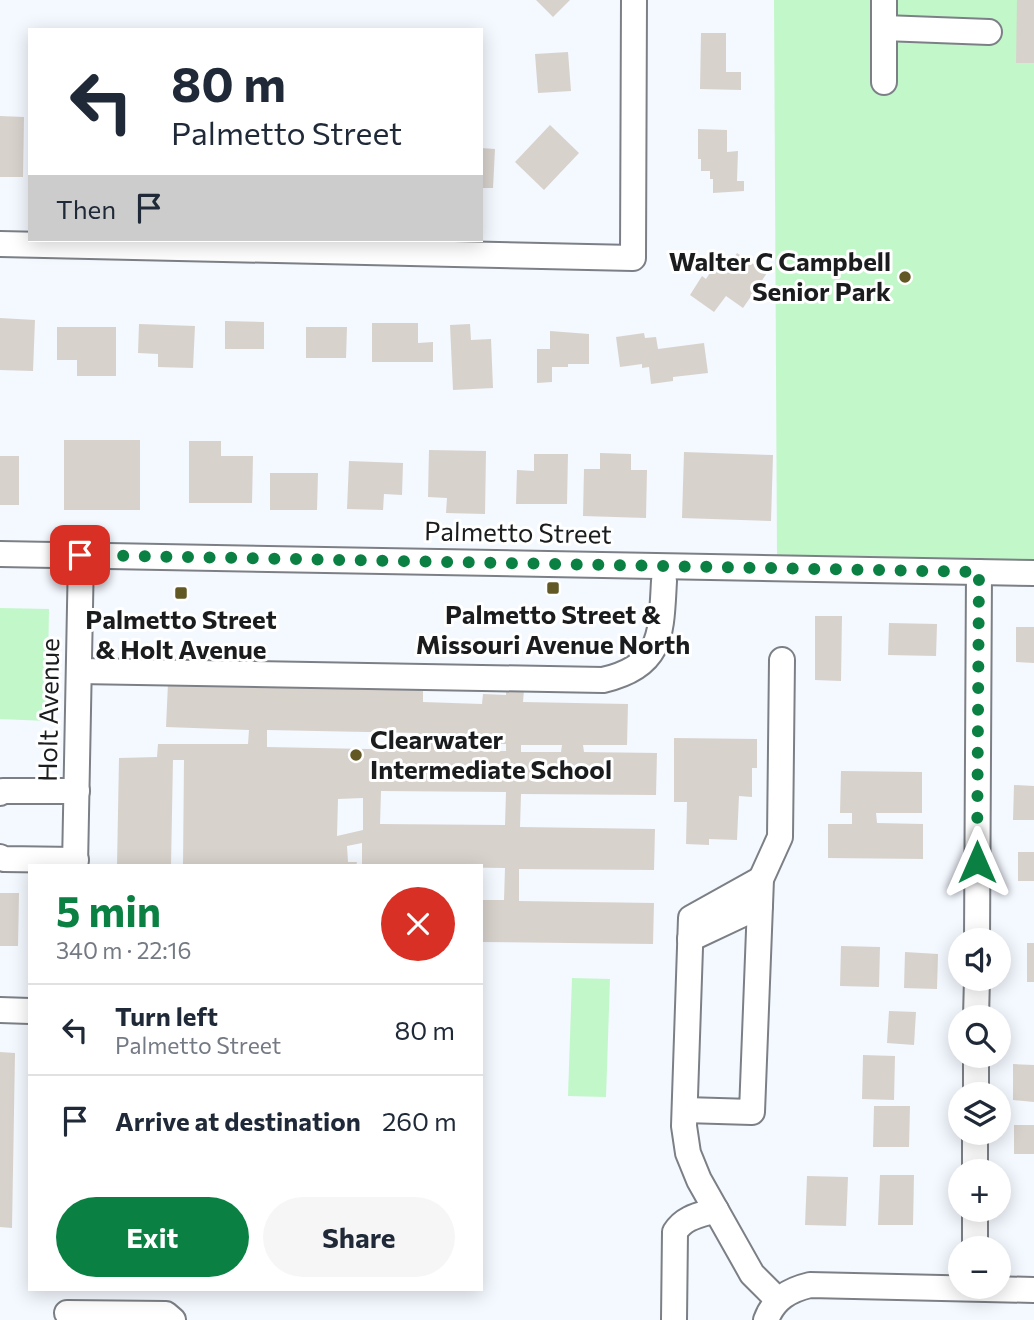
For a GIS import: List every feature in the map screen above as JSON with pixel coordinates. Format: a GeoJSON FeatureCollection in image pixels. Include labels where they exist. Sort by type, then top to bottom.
{"type":"FeatureCollection","features":[{"type":"Feature","properties":{"kind":"street"},"geometry":{"type":"LineString","coordinates":[[0,244],[633,258],[635,0]]}},
{"type":"Feature","properties":{"kind":"street"},"geometry":{"type":"LineString","coordinates":[[884,0],[884,82]]}},
{"type":"Feature","properties":{"kind":"street"},"geometry":{"type":"LineString","coordinates":[[884,28],[989,32]]}},
{"type":"Feature","properties":{"kind":"street","name":"Palmetto Street"},"geometry":{"type":"LineString","coordinates":[[0,554],[81,564],[664,581],[979,579],[1034,573]]}},
{"type":"Feature","properties":{"kind":"street","name":"Palmetto Street"},"geometry":{"type":"LineString","coordinates":[[0,570],[81,564],[979,579],[1034,587]]}},
{"type":"Feature","properties":{"kind":"street","name":"Holt Avenue"},"geometry":{"type":"LineString","coordinates":[[76,863],[81,564]]}},
{"type":"Feature","properties":{"kind":"street"},"geometry":{"type":"LineString","coordinates":[[977,928],[979,579]]}},
{"type":"Feature","properties":{"kind":"street"},"geometry":{"type":"LineString","coordinates":[[79,671],[603,680],[631,671],[650,654],[660,632],[664,581]]}},
{"type":"Feature","properties":{"kind":"street"},"geometry":{"type":"LineString","coordinates":[[685,1110],[752,1112],[761,879],[780,837],[782,660]]}},
{"type":"Feature","properties":{"kind":"street"},"geometry":{"type":"LineString","coordinates":[[0,793],[77,791]]}},
{"type":"Feature","properties":{"kind":"street"},"geometry":{"type":"LineString","coordinates":[[0,857],[76,863]]}},
{"type":"Feature","properties":{"kind":"street"},"geometry":{"type":"LineString","coordinates":[[691,928],[761,879]]}},
{"type":"Feature","properties":{"kind":"street"},"geometry":{"type":"LineString","coordinates":[[691,928],[760,906]]}},
{"type":"Feature","properties":{"kind":"street"},"geometry":{"type":"LineString","coordinates":[[691,928],[684,1126],[688,1153],[699,1180],[772,1310],[787,1293],[823,1284],[948,1287]]}},
{"type":"Feature","properties":{"kind":"street"},"geometry":{"type":"LineString","coordinates":[[0,1010],[28,1011]]}},
{"type":"Feature","properties":{"kind":"street"},"geometry":{"type":"LineString","coordinates":[[674,1320],[675,1232],[687,1219],[716,1210]]}},
{"type":"Feature","properties":{"kind":"street"},"geometry":{"type":"LineString","coordinates":[[1011,1289],[1034,1290]]}},
{"type":"Feature","properties":{"kind":"street"},"geometry":{"type":"LineString","coordinates":[[67,1308],[166,1314],[173,1320]]}},
{"type":"Feature","properties":{"kind":"green space","name":"Walter C Campbell Senior Park"},"geometry":{"type":"Polygon","coordinates":[[[774,0],[1034,0],[1034,560],[777,555],[774,0]]]}},
{"type":"Feature","properties":{"kind":"green space"},"geometry":{"type":"Polygon","coordinates":[[[0,608],[49,609],[47,721],[0,719],[0,608]]]}},
{"type":"Feature","properties":{"kind":"green space"},"geometry":{"type":"Polygon","coordinates":[[[572,978],[610,979],[606,1097],[568,1096],[572,978]]]}},
{"type":"Feature","properties":{"kind":"building"},"geometry":{"type":"Polygon","coordinates":[[[536,0],[570,0],[553,17],[536,0]]]}},
{"type":"Feature","properties":{"kind":"building"},"geometry":{"type":"Polygon","coordinates":[[[1017,0],[1034,0],[1034,63],[1016,63],[1017,0]]]}},
{"type":"Feature","properties":{"kind":"building"},"geometry":{"type":"Polygon","coordinates":[[[701,33],[726,33],[726,72],[741,72],[741,90],[700,89],[701,33]]]}},
{"type":"Feature","properties":{"kind":"building"},"geometry":{"type":"Polygon","coordinates":[[[568,52],[571,91],[538,93],[535,54],[568,52]]]}},
{"type":"Feature","properties":{"kind":"building"},"geometry":{"type":"Polygon","coordinates":[[[0,116],[24,117],[23,177],[0,177],[0,116]]]}},
{"type":"Feature","properties":{"kind":"building"},"geometry":{"type":"Polygon","coordinates":[[[550,125],[579,153],[544,190],[515,162],[550,125]]]}},
{"type":"Feature","properties":{"kind":"building"},"geometry":{"type":"Polygon","coordinates":[[[698,129],[727,130],[727,152],[738,151],[737,181],[744,181],[744,191],[713,193],[710,171],[701,171],[701,159],[698,159],[698,129]]]}},
{"type":"Feature","properties":{"kind":"building"},"geometry":{"type":"Polygon","coordinates":[[[483,148],[495,149],[493,188],[483,188],[483,148]]]}},
{"type":"Feature","properties":{"kind":"building"},"geometry":{"type":"Polygon","coordinates":[[[737,253],[767,273],[743,308],[726,296],[714,312],[690,295],[702,276],[706,279],[719,259],[727,258],[732,261],[737,253]]]}},
{"type":"Feature","properties":{"kind":"building"},"geometry":{"type":"Polygon","coordinates":[[[0,318],[35,320],[33,371],[0,370],[0,318]]]}},
{"type":"Feature","properties":{"kind":"building"},"geometry":{"type":"Polygon","coordinates":[[[225,321],[264,322],[264,349],[225,349],[225,321]]]}},
{"type":"Feature","properties":{"kind":"building"},"geometry":{"type":"Polygon","coordinates":[[[372,323],[418,323],[418,343],[433,342],[433,362],[372,362],[372,323]]]}},
{"type":"Feature","properties":{"kind":"building"},"geometry":{"type":"Polygon","coordinates":[[[139,324],[195,326],[193,368],[158,367],[158,354],[138,353],[139,324]]]}},
{"type":"Feature","properties":{"kind":"building"},"geometry":{"type":"Polygon","coordinates":[[[470,324],[471,340],[491,339],[493,388],[453,390],[450,325],[470,324]]]}},
{"type":"Feature","properties":{"kind":"building"},"geometry":{"type":"Polygon","coordinates":[[[57,327],[116,327],[116,376],[77,376],[77,360],[57,360],[57,327]]]}},
{"type":"Feature","properties":{"kind":"building"},"geometry":{"type":"Polygon","coordinates":[[[306,327],[347,327],[346,358],[306,358],[306,327]]]}},
{"type":"Feature","properties":{"kind":"building"},"geometry":{"type":"Polygon","coordinates":[[[550,331],[589,334],[589,364],[552,367],[552,382],[537,383],[537,349],[550,349],[550,331]]]}},
{"type":"Feature","properties":{"kind":"building"},"geometry":{"type":"Polygon","coordinates":[[[644,333],[645,338],[656,337],[658,349],[704,343],[708,373],[673,377],[673,381],[651,384],[649,367],[642,368],[642,364],[620,367],[616,337],[644,333]]]}},
{"type":"Feature","properties":{"kind":"building"},"geometry":{"type":"Polygon","coordinates":[[[64,440],[140,440],[140,510],[64,510],[64,440]]]}},
{"type":"Feature","properties":{"kind":"building"},"geometry":{"type":"Polygon","coordinates":[[[189,441],[221,441],[221,456],[253,456],[252,503],[189,503],[189,441]]]}},
{"type":"Feature","properties":{"kind":"building"},"geometry":{"type":"Polygon","coordinates":[[[429,450],[486,451],[485,514],[446,513],[447,498],[428,497],[429,450]]]}},
{"type":"Feature","properties":{"kind":"building"},"geometry":{"type":"Polygon","coordinates":[[[684,452],[773,455],[771,521],[682,518],[684,452]]]}},
{"type":"Feature","properties":{"kind":"building"},"geometry":{"type":"Polygon","coordinates":[[[600,453],[631,454],[631,470],[647,470],[646,518],[583,516],[584,469],[600,469],[600,453]]]}},
{"type":"Feature","properties":{"kind":"building"},"geometry":{"type":"Polygon","coordinates":[[[534,454],[568,454],[567,504],[516,504],[517,470],[534,471],[534,454]]]}},
{"type":"Feature","properties":{"kind":"building"},"geometry":{"type":"Polygon","coordinates":[[[0,456],[19,456],[19,505],[0,505],[0,456]]]}},
{"type":"Feature","properties":{"kind":"building"},"geometry":{"type":"Polygon","coordinates":[[[349,461],[403,463],[402,495],[384,494],[383,510],[347,509],[349,461]]]}},
{"type":"Feature","properties":{"kind":"building"},"geometry":{"type":"Polygon","coordinates":[[[270,473],[318,473],[317,510],[270,510],[270,473]]]}},
{"type":"Feature","properties":{"kind":"building"},"geometry":{"type":"Polygon","coordinates":[[[815,616],[842,616],[841,681],[815,680],[815,616]]]}},
{"type":"Feature","properties":{"kind":"building"},"geometry":{"type":"Polygon","coordinates":[[[889,623],[937,624],[936,656],[888,655],[889,623]]]}},
{"type":"Feature","properties":{"kind":"building"},"geometry":{"type":"Polygon","coordinates":[[[1016,627],[1034,627],[1034,663],[1016,662],[1016,627]]]}},
{"type":"Feature","properties":{"kind":"building"},"geometry":{"type":"Polygon","coordinates":[[[168,683],[423,688],[423,702],[482,704],[483,694],[506,695],[506,688],[524,690],[523,702],[628,704],[627,745],[583,745],[584,752],[657,753],[656,795],[521,794],[520,827],[655,829],[654,870],[519,869],[519,901],[654,903],[653,944],[483,942],[483,900],[504,900],[505,868],[483,868],[483,864],[362,864],[362,843],[347,846],[348,862],[356,864],[183,864],[184,760],[173,760],[171,864],[117,864],[119,758],[157,757],[158,744],[248,744],[249,730],[166,727],[168,683]],[[267,730],[267,747],[418,750],[418,733],[267,730]],[[434,743],[434,750],[506,751],[506,744],[434,743]],[[521,745],[521,752],[561,752],[562,745],[521,745]],[[381,791],[380,824],[505,825],[506,792],[381,791]],[[363,798],[338,799],[337,836],[363,830],[363,798]]]}},
{"type":"Feature","properties":{"kind":"building"},"geometry":{"type":"Polygon","coordinates":[[[674,738],[757,739],[757,768],[752,768],[752,797],[739,796],[737,840],[709,839],[709,845],[686,844],[687,802],[674,802],[674,738]]]}},
{"type":"Feature","properties":{"kind":"building"},"geometry":{"type":"Polygon","coordinates":[[[841,771],[922,772],[922,813],[876,813],[877,823],[923,824],[923,859],[828,858],[828,824],[852,824],[852,813],[840,813],[841,771]]]}},
{"type":"Feature","properties":{"kind":"building"},"geometry":{"type":"Polygon","coordinates":[[[1014,785],[1034,786],[1034,820],[1013,820],[1014,785]]]}},
{"type":"Feature","properties":{"kind":"building"},"geometry":{"type":"Polygon","coordinates":[[[1018,852],[1034,852],[1034,881],[1018,881],[1018,852]]]}},
{"type":"Feature","properties":{"kind":"building"},"geometry":{"type":"Polygon","coordinates":[[[0,893],[19,893],[18,946],[0,946],[0,893]]]}},
{"type":"Feature","properties":{"kind":"building"},"geometry":{"type":"Polygon","coordinates":[[[1027,943],[1034,943],[1034,982],[1027,982],[1027,943]]]}},
{"type":"Feature","properties":{"kind":"building"},"geometry":{"type":"Polygon","coordinates":[[[841,946],[880,947],[879,987],[840,986],[841,946]]]}},
{"type":"Feature","properties":{"kind":"building"},"geometry":{"type":"Polygon","coordinates":[[[905,952],[938,954],[937,989],[904,988],[905,952]]]}},
{"type":"Feature","properties":{"kind":"building"},"geometry":{"type":"Polygon","coordinates":[[[889,1011],[916,1012],[914,1045],[887,1043],[889,1011]]]}},
{"type":"Feature","properties":{"kind":"building"},"geometry":{"type":"Polygon","coordinates":[[[0,1052],[15,1053],[12,1228],[0,1227],[0,1052]]]}},
{"type":"Feature","properties":{"kind":"building"},"geometry":{"type":"Polygon","coordinates":[[[863,1055],[895,1056],[894,1100],[862,1099],[863,1055]]]}},
{"type":"Feature","properties":{"kind":"building"},"geometry":{"type":"Polygon","coordinates":[[[1013,1064],[1034,1065],[1034,1102],[1013,1100],[1013,1064]]]}},
{"type":"Feature","properties":{"kind":"building"},"geometry":{"type":"Polygon","coordinates":[[[874,1106],[910,1106],[909,1147],[873,1147],[874,1106]]]}},
{"type":"Feature","properties":{"kind":"building"},"geometry":{"type":"Polygon","coordinates":[[[1014,1125],[1034,1125],[1034,1154],[1014,1154],[1014,1125]]]}},
{"type":"Feature","properties":{"kind":"building"},"geometry":{"type":"Polygon","coordinates":[[[880,1175],[914,1175],[913,1225],[878,1225],[880,1175]]]}},
{"type":"Feature","properties":{"kind":"building"},"geometry":{"type":"Polygon","coordinates":[[[807,1176],[848,1177],[846,1226],[805,1225],[807,1176]]]}},
{"type":"Feature","properties":{"kind":"place","name":"Walter C Campbell Senior Park"},"geometry":{"type":"Point","coordinates":[905,277]}},
{"type":"Feature","properties":{"kind":"place","name":"Palmetto Street & Missouri Avenue North"},"geometry":{"type":"Point","coordinates":[553,588]}},
{"type":"Feature","properties":{"kind":"place","name":"Palmetto Street & Holt Avenue"},"geometry":{"type":"Point","coordinates":[181,593]}},
{"type":"Feature","properties":{"kind":"place","name":"Clearwater Intermediate School"},"geometry":{"type":"Point","coordinates":[356,755]}},
{"type":"Feature","properties":{"kind":"route"},"geometry":{"type":"LineString","coordinates":[[80,555],[979,572],[977,862]]}}]}
